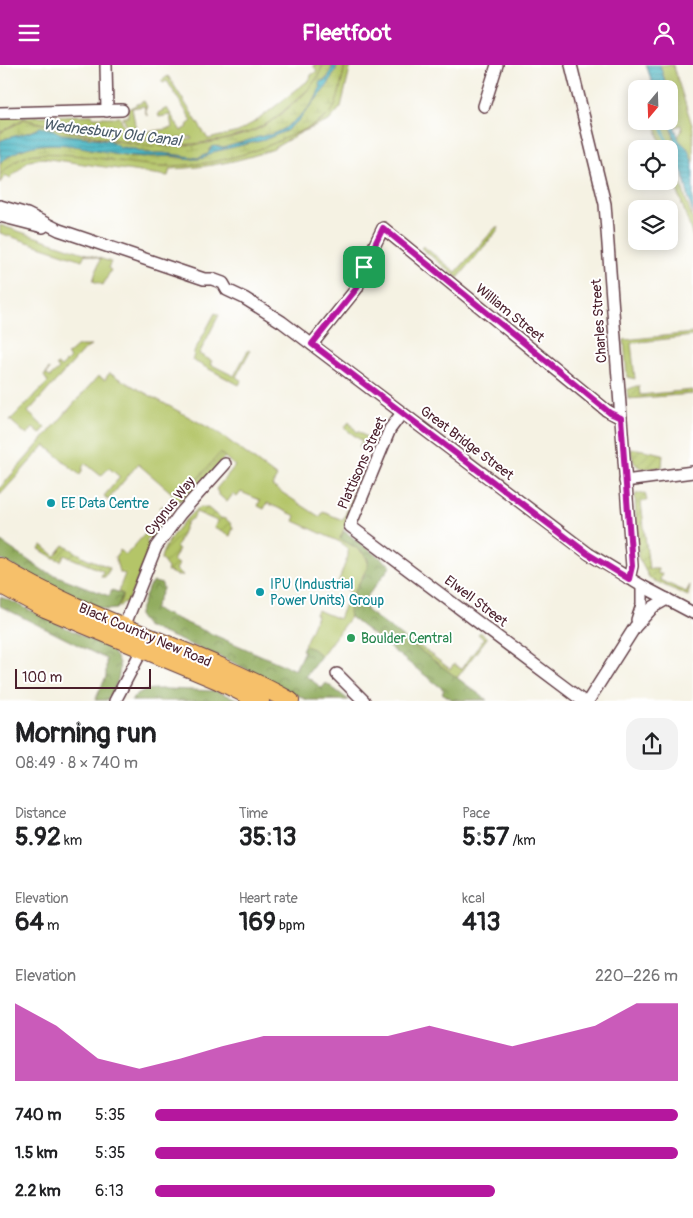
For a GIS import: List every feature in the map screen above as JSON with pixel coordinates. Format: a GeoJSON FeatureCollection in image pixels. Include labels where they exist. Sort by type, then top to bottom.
{"type":"FeatureCollection","features":[{"type":"Feature","properties":{"kind":"highway","name":"Black Country New Road"},"geometry":{"type":"LineString","coordinates":[[0,567],[77,607],[187,651],[290,701]]}},
{"type":"Feature","properties":{"kind":"highway","name":"Black Country New Road"},"geometry":{"type":"LineString","coordinates":[[0,584],[45,607],[218,680],[260,701]]}},
{"type":"Feature","properties":{"kind":"street"},"geometry":{"type":"LineString","coordinates":[[484,106],[497,65]]}},
{"type":"Feature","properties":{"kind":"street","name":"Charles Street"},"geometry":{"type":"LineString","coordinates":[[571,65],[605,204],[632,566],[629,579]]}},
{"type":"Feature","properties":{"kind":"street"},"geometry":{"type":"LineString","coordinates":[[107,66],[107,111]]}},
{"type":"Feature","properties":{"kind":"street"},"geometry":{"type":"LineString","coordinates":[[0,113],[122,110]]}},
{"type":"Feature","properties":{"kind":"street","name":"Great Bridge Street"},"geometry":{"type":"LineString","coordinates":[[0,206],[27,214],[59,230]]}},
{"type":"Feature","properties":{"kind":"street","name":"Great Bridge Street"},"geometry":{"type":"LineString","coordinates":[[0,216],[59,230],[204,279],[209,286],[220,291],[227,290],[244,298],[312,344],[588,554],[629,579],[693,613]]}},
{"type":"Feature","properties":{"kind":"street","name":"William Street"},"geometry":{"type":"LineString","coordinates":[[312,344],[357,288],[365,265],[383,228],[610,413],[621,418]]}},
{"type":"Feature","properties":{"kind":"street","name":"Plattisons Street"},"geometry":{"type":"LineString","coordinates":[[350,526],[390,429],[402,413]]}},
{"type":"Feature","properties":{"kind":"street","name":"Cygnus Way"},"geometry":{"type":"LineString","coordinates":[[124,627],[156,547],[176,520],[224,464]]}},
{"type":"Feature","properties":{"kind":"street"},"geometry":{"type":"LineString","coordinates":[[625,481],[693,472]]}},
{"type":"Feature","properties":{"kind":"street","name":"Elwell Street"},"geometry":{"type":"LineString","coordinates":[[350,526],[583,701]]}},
{"type":"Feature","properties":{"kind":"street"},"geometry":{"type":"LineString","coordinates":[[635,627],[642,605],[642,586]]}},
{"type":"Feature","properties":{"kind":"street"},"geometry":{"type":"LineString","coordinates":[[588,701],[635,627],[653,607],[667,599]]}},
{"type":"Feature","properties":{"kind":"street"},"geometry":{"type":"LineString","coordinates":[[115,701],[143,648]]}},
{"type":"Feature","properties":{"kind":"street"},"geometry":{"type":"LineString","coordinates":[[337,674],[364,701]]}},
{"type":"Feature","properties":{"kind":"green space"},"geometry":{"type":"Polygon","coordinates":[[[313,65],[323,65],[319,76],[311,87],[272,121],[250,132],[222,140],[154,147],[23,119],[0,133],[0,117],[92,115],[93,117],[120,117],[129,135],[142,140],[178,141],[192,139],[191,137],[161,139],[138,137],[127,126],[123,117],[128,117],[128,109],[144,101],[147,107],[145,108],[147,116],[144,106],[132,108],[137,134],[172,128],[170,115],[159,117],[158,113],[167,108],[181,131],[188,127],[187,125],[192,121],[167,81],[163,83],[161,81],[168,76],[208,139],[238,132],[259,119],[310,79],[311,75],[317,71],[313,65]]]}},
{"type":"Feature","properties":{"kind":"green space"},"geometry":{"type":"Polygon","coordinates":[[[323,65],[333,65],[330,74],[323,80],[312,103],[294,122],[272,134],[223,148],[216,146],[211,148],[208,154],[199,158],[163,153],[145,153],[133,148],[120,147],[109,140],[61,134],[40,127],[0,141],[0,133],[23,119],[104,139],[153,146],[193,145],[237,137],[264,126],[278,117],[308,89],[317,78],[323,65]]]}},
{"type":"Feature","properties":{"kind":"green space"},"geometry":{"type":"Polygon","coordinates":[[[338,65],[345,65],[340,91],[331,112],[319,122],[254,151],[226,159],[182,166],[152,165],[49,153],[33,154],[20,158],[0,175],[0,163],[16,152],[32,146],[48,144],[65,145],[139,157],[171,156],[200,159],[212,152],[264,140],[286,131],[299,120],[328,85],[338,65]]]}},
{"type":"Feature","properties":{"kind":"green space"},"geometry":{"type":"Polygon","coordinates":[[[345,65],[351,65],[341,107],[329,121],[302,132],[274,149],[223,163],[170,169],[168,176],[42,158],[29,160],[10,178],[5,175],[0,183],[0,175],[12,164],[20,158],[33,154],[69,154],[152,165],[181,166],[211,162],[254,151],[322,121],[330,112],[336,100],[345,65]]]}},
{"type":"Feature","properties":{"kind":"green space"},"geometry":{"type":"Polygon","coordinates":[[[660,65],[673,65],[678,80],[665,80],[660,65]]]}},
{"type":"Feature","properties":{"kind":"green space"},"geometry":{"type":"Polygon","coordinates":[[[678,81],[693,128],[693,164],[688,149],[680,142],[678,137],[682,130],[681,125],[678,126],[678,81]]]}},
{"type":"Feature","properties":{"kind":"green space"},"geometry":{"type":"Polygon","coordinates":[[[657,130],[672,130],[675,140],[660,140],[657,130]]]}},
{"type":"Feature","properties":{"kind":"green space"},"geometry":{"type":"Polygon","coordinates":[[[678,174],[693,221],[693,237],[677,190],[678,174]]]}},
{"type":"Feature","properties":{"kind":"green space"},"geometry":{"type":"Polygon","coordinates":[[[0,225],[111,262],[108,268],[111,270],[103,285],[93,281],[100,259],[85,254],[82,260],[0,233],[0,225]]]}},
{"type":"Feature","properties":{"kind":"green space"},"geometry":{"type":"Polygon","coordinates":[[[496,227],[499,227],[498,230],[458,278],[421,248],[423,246],[456,272],[496,227]]]}},
{"type":"Feature","properties":{"kind":"green space"},"geometry":{"type":"Polygon","coordinates":[[[215,313],[219,315],[199,354],[212,361],[210,364],[234,376],[248,350],[250,351],[236,377],[242,380],[239,385],[192,360],[193,354],[215,313]]]}},
{"type":"Feature","properties":{"kind":"green space"},"geometry":{"type":"Polygon","coordinates":[[[693,333],[693,336],[631,343],[635,379],[627,377],[624,340],[693,333]]]}},
{"type":"Feature","properties":{"kind":"green space"},"geometry":{"type":"Polygon","coordinates":[[[77,346],[91,346],[84,350],[28,412],[45,428],[40,434],[33,428],[27,435],[10,420],[48,382],[44,376],[49,369],[46,374],[50,377],[59,369],[56,365],[61,367],[70,358],[67,355],[77,346]]]}},
{"type":"Feature","properties":{"kind":"green space"},"geometry":{"type":"Polygon","coordinates":[[[109,373],[220,434],[277,477],[272,486],[320,517],[323,512],[343,520],[364,470],[369,472],[340,538],[366,557],[368,566],[349,601],[350,617],[321,656],[304,646],[317,615],[315,614],[317,610],[339,619],[350,591],[337,585],[348,556],[348,549],[340,542],[294,521],[296,516],[267,503],[264,509],[258,506],[260,500],[241,492],[237,497],[233,494],[227,502],[219,495],[216,489],[235,466],[221,454],[178,501],[171,497],[173,494],[138,464],[108,500],[104,496],[120,477],[109,468],[101,476],[85,463],[80,475],[45,445],[0,495],[0,488],[98,376],[105,380],[109,373]]]}},
{"type":"Feature","properties":{"kind":"green space"},"geometry":{"type":"Polygon","coordinates":[[[639,386],[640,395],[693,390],[693,394],[628,399],[627,390],[639,386]]]}},
{"type":"Feature","properties":{"kind":"green space"},"geometry":{"type":"Polygon","coordinates":[[[349,422],[357,432],[374,443],[382,434],[374,446],[364,449],[359,447],[362,441],[344,428],[349,422]]]}},
{"type":"Feature","properties":{"kind":"green space"},"geometry":{"type":"Polygon","coordinates":[[[631,449],[663,454],[662,467],[640,467],[634,462],[631,449]]]}},
{"type":"Feature","properties":{"kind":"green space"},"geometry":{"type":"Polygon","coordinates":[[[220,453],[225,457],[186,500],[178,501],[220,453]]]}},
{"type":"Feature","properties":{"kind":"green space"},"geometry":{"type":"Polygon","coordinates":[[[645,493],[647,501],[641,502],[649,569],[658,569],[658,574],[662,574],[660,580],[686,592],[690,585],[688,596],[650,579],[638,557],[635,496],[636,494],[645,493]]]}},
{"type":"Feature","properties":{"kind":"green space"},"geometry":{"type":"Polygon","coordinates":[[[162,505],[167,510],[166,523],[155,539],[151,540],[148,538],[146,541],[151,546],[127,604],[124,602],[117,609],[123,594],[118,592],[125,574],[119,572],[115,557],[120,550],[126,555],[164,513],[159,508],[162,505]]]}},
{"type":"Feature","properties":{"kind":"green space"},"geometry":{"type":"Polygon","coordinates":[[[200,507],[208,508],[231,524],[233,528],[230,536],[214,528],[217,521],[196,512],[194,517],[187,522],[176,548],[179,549],[173,561],[179,564],[176,570],[183,575],[179,576],[167,571],[168,568],[161,559],[162,553],[176,530],[200,507]]]}},
{"type":"Feature","properties":{"kind":"green space"},"geometry":{"type":"Polygon","coordinates":[[[344,531],[390,565],[362,603],[367,608],[366,610],[487,700],[453,700],[442,693],[444,690],[350,617],[351,599],[364,575],[368,562],[366,556],[361,551],[340,539],[344,531]]]}},
{"type":"Feature","properties":{"kind":"green space"},"geometry":{"type":"Polygon","coordinates":[[[0,541],[44,571],[109,596],[112,590],[123,594],[117,609],[106,610],[72,597],[0,559],[0,541]]]}},
{"type":"Feature","properties":{"kind":"green space"},"geometry":{"type":"Polygon","coordinates":[[[42,545],[55,556],[64,545],[110,569],[105,577],[101,577],[103,571],[64,555],[61,561],[39,549],[42,545]]]}},
{"type":"Feature","properties":{"kind":"green space"},"geometry":{"type":"Polygon","coordinates":[[[154,582],[162,584],[163,589],[154,609],[295,670],[304,651],[302,650],[304,646],[313,649],[321,656],[306,676],[322,688],[326,683],[349,700],[307,700],[230,661],[146,626],[139,617],[139,613],[149,586],[154,582]]]}},
{"type":"Feature","properties":{"kind":"green space"},"geometry":{"type":"Polygon","coordinates":[[[0,597],[110,649],[116,657],[120,668],[115,688],[107,700],[95,700],[106,677],[106,659],[0,606],[0,597]]]}},
{"type":"Feature","properties":{"kind":"green space"},"geometry":{"type":"Polygon","coordinates":[[[480,632],[487,638],[457,678],[411,644],[413,641],[450,669],[454,664],[461,669],[484,639],[478,634],[480,632]]]}},
{"type":"Feature","properties":{"kind":"green space"},"geometry":{"type":"Polygon","coordinates":[[[167,689],[216,691],[243,701],[131,701],[142,691],[167,689]]]}},
{"type":"Feature","properties":{"kind":"water"},"geometry":{"type":"Polygon","coordinates":[[[333,65],[338,65],[328,85],[299,120],[286,131],[264,140],[213,152],[204,158],[194,159],[172,156],[139,157],[82,147],[48,144],[16,152],[0,163],[0,141],[40,127],[52,129],[61,134],[109,140],[120,147],[133,148],[146,153],[163,153],[199,158],[208,154],[213,146],[223,148],[272,134],[286,127],[301,116],[316,98],[321,87],[320,82],[328,78],[333,65]]]}},
{"type":"Feature","properties":{"kind":"water"},"geometry":{"type":"Polygon","coordinates":[[[646,65],[660,65],[664,80],[651,80],[646,65]]]}},
{"type":"Feature","properties":{"kind":"water"},"geometry":{"type":"Polygon","coordinates":[[[672,130],[676,130],[679,140],[688,149],[693,164],[693,214],[683,174],[678,163],[678,140],[674,140],[672,130]]]}},
{"type":"Feature","properties":{"kind":"waterway"},"geometry":{"type":"LineString","coordinates":[[663,130],[666,140]]}},
{"type":"Feature","properties":{"kind":"place","name":"EE Data Centre"},"geometry":{"type":"Point","coordinates":[51,503]}},
{"type":"Feature","properties":{"kind":"place","name":"IPU (Industrial Power Units) Group"},"geometry":{"type":"Point","coordinates":[260,592]}},
{"type":"Feature","properties":{"kind":"place","name":"Boulder Central"},"geometry":{"type":"Point","coordinates":[351,638]}},
{"type":"Feature","properties":{"kind":"route"},"geometry":{"type":"LineString","coordinates":[[383,228],[610,413],[621,418],[632,566],[629,579],[588,554],[312,344],[357,288],[364,267],[383,228]]}},
{"type":"Feature","properties":{"kind":"water label","name":"Wednesbury Old Canal"},"geometry":{"type":"Point","coordinates":[112,133]}}]}
